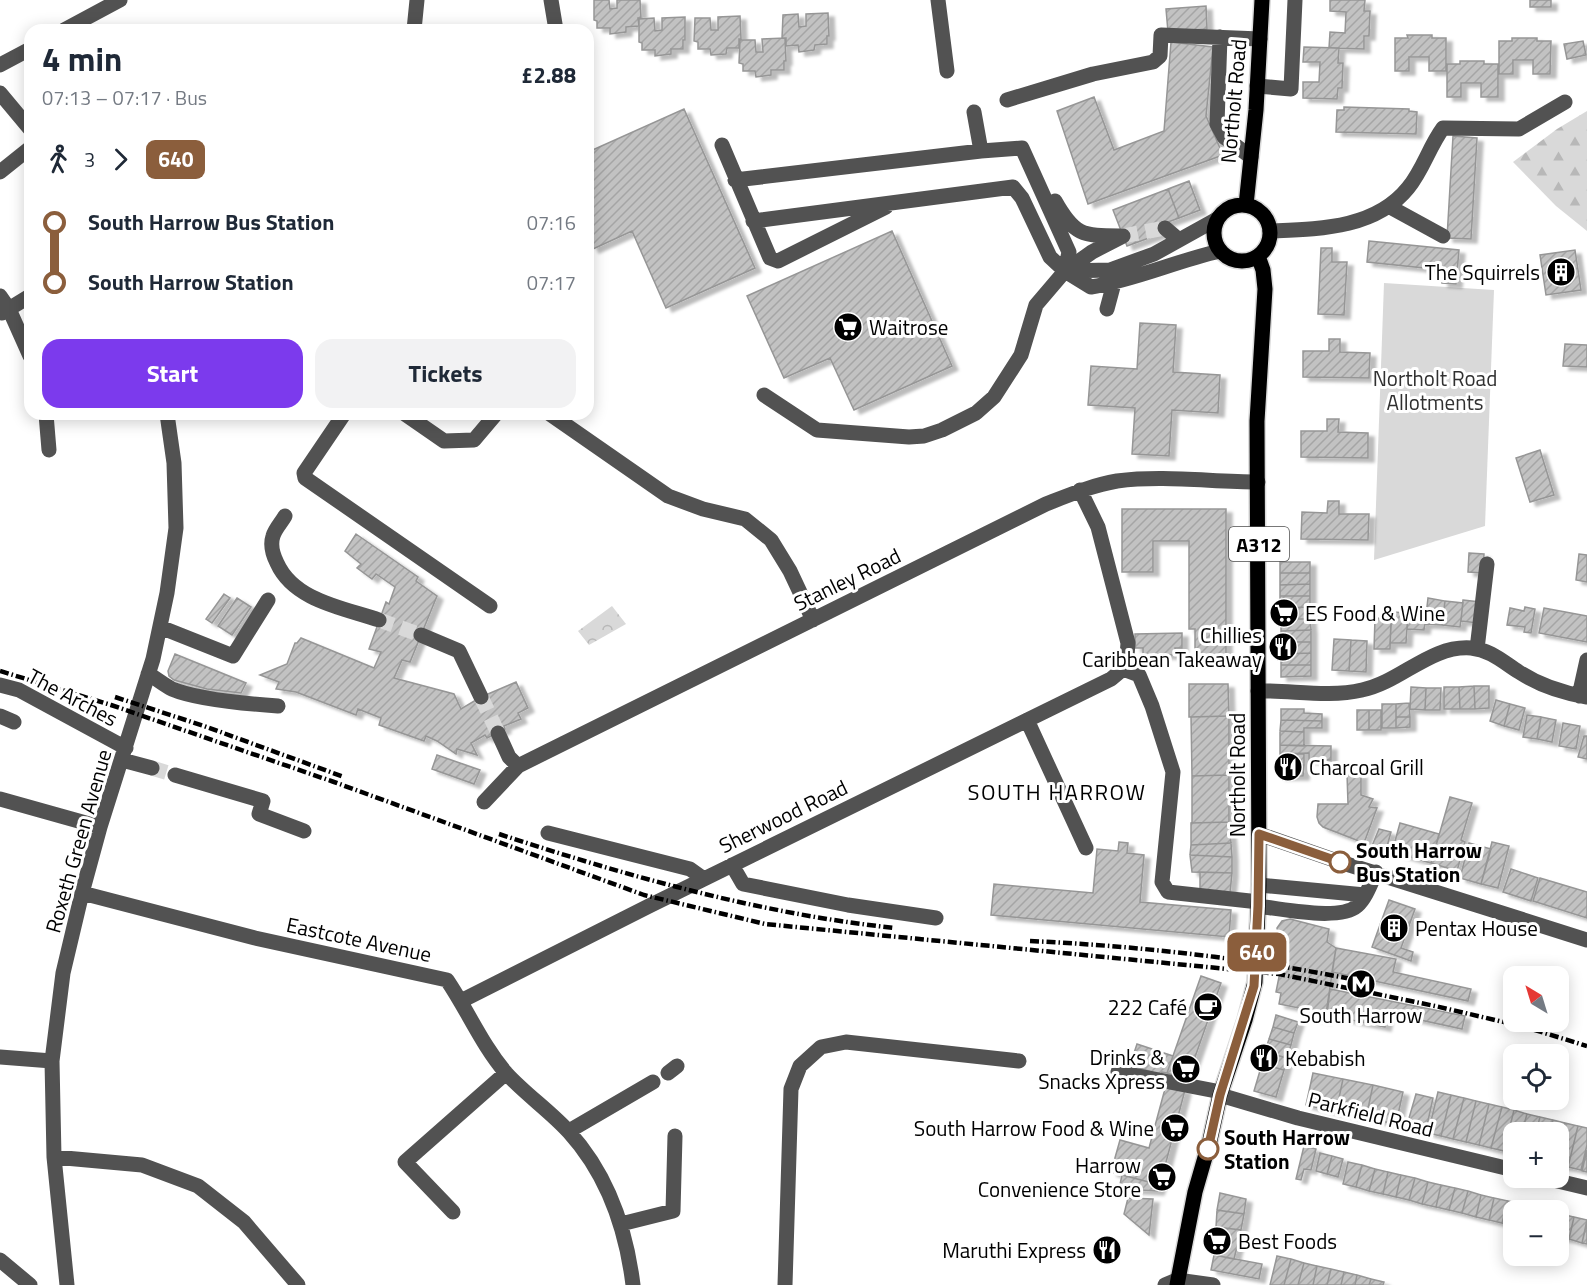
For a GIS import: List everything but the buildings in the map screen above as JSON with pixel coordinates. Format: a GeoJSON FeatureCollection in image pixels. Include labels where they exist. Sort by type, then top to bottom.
{"type":"FeatureCollection","features":[{"type":"Feature","properties":{"kind":"main road","name":"Northolt Road"},"geometry":{"type":"LineString","coordinates":[[1246,205],[1262,0]]}},
{"type":"Feature","properties":{"kind":"main road"},"geometry":{"type":"LineString","coordinates":[[1246,205],[1255,208],[1268,222],[1270,231],[1267,245],[1258,256],[1249,260],[1240,261],[1227,256],[1220,251],[1216,242],[1214,231],[1218,219],[1226,210],[1234,206],[1246,205]]}},
{"type":"Feature","properties":{"kind":"main road","name":"Northolt Road"},"geometry":{"type":"LineString","coordinates":[[1173,1283],[1220,1093],[1254,986],[1259,885],[1257,421],[1265,289],[1263,270],[1258,256]]}},
{"type":"Feature","properties":{"kind":"street"},"geometry":{"type":"LineString","coordinates":[[75,24],[120,0]]}},
{"type":"Feature","properties":{"kind":"street"},"geometry":{"type":"LineString","coordinates":[[415,24],[417,0]]}},
{"type":"Feature","properties":{"kind":"street"},"geometry":{"type":"LineString","coordinates":[[551,0],[555,24]]}},
{"type":"Feature","properties":{"kind":"street"},"geometry":{"type":"LineString","coordinates":[[938,0],[947,71]]}},
{"type":"Feature","properties":{"kind":"street"},"geometry":{"type":"LineString","coordinates":[[1257,86],[1291,89],[1294,0]]}},
{"type":"Feature","properties":{"kind":"street"},"geometry":{"type":"LineString","coordinates":[[1007,100],[1093,74],[1153,62],[1160,56],[1161,35],[1260,39]]}},
{"type":"Feature","properties":{"kind":"street"},"geometry":{"type":"LineString","coordinates":[[1221,37],[1217,124],[1224,137],[1251,158]]}},
{"type":"Feature","properties":{"kind":"street"},"geometry":{"type":"LineString","coordinates":[[0,65],[24,52]]}},
{"type":"Feature","properties":{"kind":"street"},"geometry":{"type":"LineString","coordinates":[[0,93],[24,122]]}},
{"type":"Feature","properties":{"kind":"street"},"geometry":{"type":"LineString","coordinates":[[1270,231],[1348,224],[1378,213],[1390,207],[1408,188],[1443,128],[1519,129],[1565,102]]}},
{"type":"Feature","properties":{"kind":"street"},"geometry":{"type":"LineString","coordinates":[[974,112],[981,151]]}},
{"type":"Feature","properties":{"kind":"street"},"geometry":{"type":"LineString","coordinates":[[722,145],[770,258],[778,261],[895,202]]}},
{"type":"Feature","properties":{"kind":"street"},"geometry":{"type":"LineString","coordinates":[[735,180],[1022,148],[1068,252],[1065,271]]}},
{"type":"Feature","properties":{"kind":"street"},"geometry":{"type":"LineString","coordinates":[[0,172],[24,153]]}},
{"type":"Feature","properties":{"kind":"street"},"geometry":{"type":"LineString","coordinates":[[753,221],[1016,186],[1033,174]]}},
{"type":"Feature","properties":{"kind":"street"},"geometry":{"type":"LineString","coordinates":[[764,395],[818,430],[909,437],[924,436],[976,413],[994,397],[1021,355],[1036,305],[1065,271],[1092,252],[1123,236],[1092,236],[1075,230],[1065,218],[1049,190],[1033,174]]}},
{"type":"Feature","properties":{"kind":"street"},"geometry":{"type":"LineString","coordinates":[[1016,186],[1050,257],[1065,271],[1091,287],[1114,283],[1189,258],[1220,251]]}},
{"type":"Feature","properties":{"kind":"street"},"geometry":{"type":"LineString","coordinates":[[1390,207],[1443,236]]}},
{"type":"Feature","properties":{"kind":"street"},"geometry":{"type":"LineString","coordinates":[[1065,271],[1110,270],[1154,254],[1218,219]]}},
{"type":"Feature","properties":{"kind":"street"},"geometry":{"type":"LineString","coordinates":[[1165,228],[1179,240]]}},
{"type":"Feature","properties":{"kind":"street"},"geometry":{"type":"LineString","coordinates":[[1107,309],[1114,283]]}},
{"type":"Feature","properties":{"kind":"street"},"geometry":{"type":"LineString","coordinates":[[0,296],[4,312],[24,346]]}},
{"type":"Feature","properties":{"kind":"street"},"geometry":{"type":"LineString","coordinates":[[4,312],[24,300]]}},
{"type":"Feature","properties":{"kind":"street"},"geometry":{"type":"LineString","coordinates":[[46,420],[49,450]]}},
{"type":"Feature","properties":{"kind":"street","name":"Roxeth Green Avenue"},"geometry":{"type":"LineString","coordinates":[[67,1285],[54,1157],[52,1061],[63,973],[82,893],[100,827],[148,674],[168,592],[176,528],[174,463],[168,420]]}},
{"type":"Feature","properties":{"kind":"street"},"geometry":{"type":"LineString","coordinates":[[340,420],[304,473],[305,478],[490,606]]}},
{"type":"Feature","properties":{"kind":"street"},"geometry":{"type":"LineString","coordinates":[[414,420],[444,441],[474,440],[491,420]]}},
{"type":"Feature","properties":{"kind":"street"},"geometry":{"type":"LineString","coordinates":[[559,420],[668,496],[703,509],[745,519],[771,540],[790,571],[813,620]]}},
{"type":"Feature","properties":{"kind":"street","name":"Stanley Road"},"geometry":{"type":"LineString","coordinates":[[484,802],[518,766],[1046,504],[1080,490],[1116,482],[1156,479],[1258,482]]}},
{"type":"Feature","properties":{"kind":"street"},"geometry":{"type":"LineString","coordinates":[[1080,490],[1098,527],[1128,643],[1124,669],[1139,675],[1152,706],[1173,772],[1162,882],[1168,892],[1300,912],[1336,913],[1356,907],[1365,895],[1376,872]]}},
{"type":"Feature","properties":{"kind":"street"},"geometry":{"type":"LineString","coordinates":[[285,516],[273,534],[272,543],[275,560],[288,579],[302,591],[318,600],[379,620]]}},
{"type":"Feature","properties":{"kind":"street"},"geometry":{"type":"LineString","coordinates":[[1477,649],[1487,564]]}},
{"type":"Feature","properties":{"kind":"street"},"geometry":{"type":"LineString","coordinates":[[160,627],[233,656],[268,600]]}},
{"type":"Feature","properties":{"kind":"street"},"geometry":{"type":"LineString","coordinates":[[421,635],[459,651],[481,697]]}},
{"type":"Feature","properties":{"kind":"street"},"geometry":{"type":"LineString","coordinates":[[1258,691],[1337,694],[1365,690],[1409,670],[1432,656],[1454,648],[1477,649],[1492,654],[1541,685],[1583,697],[1587,660]]}},
{"type":"Feature","properties":{"kind":"street","name":"Sherwood Road"},"geometry":{"type":"LineString","coordinates":[[461,1001],[1112,679],[1124,669]]}},
{"type":"Feature","properties":{"kind":"street"},"geometry":{"type":"LineString","coordinates":[[148,674],[172,689],[231,701],[278,706]]}},
{"type":"Feature","properties":{"kind":"street","name":"The Arches"},"geometry":{"type":"LineString","coordinates":[[0,685],[19,690],[124,754],[152,768]]}},
{"type":"Feature","properties":{"kind":"street"},"geometry":{"type":"LineString","coordinates":[[1028,720],[1086,848]]}},
{"type":"Feature","properties":{"kind":"street"},"geometry":{"type":"LineString","coordinates":[[498,733],[509,757],[518,766]]}},
{"type":"Feature","properties":{"kind":"street"},"geometry":{"type":"LineString","coordinates":[[175,775],[263,801],[259,814],[304,831]]}},
{"type":"Feature","properties":{"kind":"street"},"geometry":{"type":"LineString","coordinates":[[0,799],[100,827]]}},
{"type":"Feature","properties":{"kind":"street"},"geometry":{"type":"LineString","coordinates":[[548,832],[690,869],[704,879]]}},
{"type":"Feature","properties":{"kind":"street"},"geometry":{"type":"LineString","coordinates":[[1259,834],[1587,940]]}},
{"type":"Feature","properties":{"kind":"street"},"geometry":{"type":"LineString","coordinates":[[732,865],[743,884],[848,905],[936,918]]}},
{"type":"Feature","properties":{"kind":"street"},"geometry":{"type":"LineString","coordinates":[[1259,885],[1365,895]]}},
{"type":"Feature","properties":{"kind":"street","name":"Eastcote Avenue"},"geometry":{"type":"LineString","coordinates":[[82,893],[255,938],[447,980],[478,1034],[506,1073],[569,1131],[589,1156],[607,1186],[621,1224],[629,1254],[633,1285]]}},
{"type":"Feature","properties":{"kind":"street"},"geometry":{"type":"LineString","coordinates":[[785,1285],[792,1089],[800,1066],[821,1047],[846,1042],[1019,1061]]}},
{"type":"Feature","properties":{"kind":"street"},"geometry":{"type":"LineString","coordinates":[[0,1057],[52,1061]]}},
{"type":"Feature","properties":{"kind":"street","name":"Parkfield Road"},"geometry":{"type":"LineString","coordinates":[[1118,1072],[1220,1093],[1298,1118],[1503,1167]]}},
{"type":"Feature","properties":{"kind":"street"},"geometry":{"type":"LineString","coordinates":[[453,1212],[405,1162],[506,1073]]}},
{"type":"Feature","properties":{"kind":"street"},"geometry":{"type":"LineString","coordinates":[[569,1131],[653,1082]]}},
{"type":"Feature","properties":{"kind":"street"},"geometry":{"type":"LineString","coordinates":[[621,1224],[673,1210],[675,1136]]}},
{"type":"Feature","properties":{"kind":"street"},"geometry":{"type":"LineString","coordinates":[[54,1157],[142,1165],[198,1186],[244,1222],[298,1285]]}},
{"type":"Feature","properties":{"kind":"street"},"geometry":{"type":"LineString","coordinates":[[1569,1184],[1587,1188]]}},
{"type":"Feature","properties":{"kind":"street"},"geometry":{"type":"LineString","coordinates":[[0,1260],[30,1285]]}},
{"type":"Feature","properties":{"kind":"street"},"geometry":{"type":"LineString","coordinates":[[1173,1283],[1213,1285]]}},
{"type":"Feature","properties":{"kind":"green space"},"geometry":{"type":"Polygon","coordinates":[[[1587,111],[1587,231],[1556,206],[1513,162],[1557,129],[1587,111]]]}},
{"type":"Feature","properties":{"kind":"green space","name":"Northolt Road Allotments"},"geometry":{"type":"Polygon","coordinates":[[[1384,283],[1494,290],[1485,526],[1374,560],[1384,283]]]}},
{"type":"Feature","properties":{"kind":"green space"},"geometry":{"type":"Polygon","coordinates":[[[612,606],[626,624],[589,645],[578,631],[612,606]]]}},
{"type":"Feature","properties":{"kind":"tunnel"},"geometry":{"type":"LineString","coordinates":[[1123,236],[1165,228]]}},
{"type":"Feature","properties":{"kind":"tunnel"},"geometry":{"type":"LineString","coordinates":[[379,620],[421,635]]}},
{"type":"Feature","properties":{"kind":"tunnel"},"geometry":{"type":"LineString","coordinates":[[481,697],[498,733]]}},
{"type":"Feature","properties":{"kind":"tunnel"},"geometry":{"type":"LineString","coordinates":[[152,768],[175,775]]}},
{"type":"Feature","properties":{"kind":"railway"},"geometry":{"type":"LineString","coordinates":[[0,671],[111,705],[334,782],[644,895],[765,924],[1279,974],[1525,1027],[1587,1046]]}},
{"type":"Feature","properties":{"kind":"railway"},"geometry":{"type":"LineString","coordinates":[[115,697],[204,726],[344,777]]}},
{"type":"Feature","properties":{"kind":"railway"},"geometry":{"type":"LineString","coordinates":[[499,834],[695,892],[795,913],[895,928]]}},
{"type":"Feature","properties":{"kind":"railway"},"geometry":{"type":"LineString","coordinates":[[1030,941],[1191,954],[1351,979]]}},
{"type":"Feature","properties":{"kind":"bus line","name":"640"},"geometry":{"type":"LineString","coordinates":[[1208,1149],[1220,1095],[1254,986],[1259,834],[1340,862]]}},
{"type":"Feature","properties":{"kind":"place","name":"The Squirrels"},"geometry":{"type":"Point","coordinates":[1561,272]}},
{"type":"Feature","properties":{"kind":"place","name":"Waitrose"},"geometry":{"type":"Point","coordinates":[848,327]}},
{"type":"Feature","properties":{"kind":"place","name":"ES Food & Wine"},"geometry":{"type":"Point","coordinates":[1284,613]}},
{"type":"Feature","properties":{"kind":"place","name":"Chillies Caribbean Takeaway"},"geometry":{"type":"Point","coordinates":[1283,647]}},
{"type":"Feature","properties":{"kind":"place","name":"Charcoal Grill"},"geometry":{"type":"Point","coordinates":[1288,767]}},
{"type":"Feature","properties":{"kind":"place","name":"South Harrow Bus Station"},"geometry":{"type":"Point","coordinates":[1340,862]}},
{"type":"Feature","properties":{"kind":"place","name":"Pentax House"},"geometry":{"type":"Point","coordinates":[1394,928]}},
{"type":"Feature","properties":{"kind":"place","name":"South Harrow"},"geometry":{"type":"Point","coordinates":[1361,984]}},
{"type":"Feature","properties":{"kind":"place","name":"222 Café"},"geometry":{"type":"Point","coordinates":[1208,1007]}},
{"type":"Feature","properties":{"kind":"place","name":"Kebabish"},"geometry":{"type":"Point","coordinates":[1264,1058]}},
{"type":"Feature","properties":{"kind":"place","name":"Drinks & Snacks Xpress"},"geometry":{"type":"Point","coordinates":[1186,1069]}},
{"type":"Feature","properties":{"kind":"place","name":"South Harrow Food & Wine"},"geometry":{"type":"Point","coordinates":[1175,1128]}},
{"type":"Feature","properties":{"kind":"place","name":"South Harrow Station"},"geometry":{"type":"Point","coordinates":[1208,1149]}},
{"type":"Feature","properties":{"kind":"place","name":"Harrow Convenience Store"},"geometry":{"type":"Point","coordinates":[1162,1177]}},
{"type":"Feature","properties":{"kind":"place","name":"Best Foods"},"geometry":{"type":"Point","coordinates":[1217,1241]}},
{"type":"Feature","properties":{"kind":"place","name":"Maruthi Express"},"geometry":{"type":"Point","coordinates":[1107,1250]}},
{"type":"Feature","properties":{"kind":"district","name":"SOUTH HARROW"},"geometry":{"type":"Point","coordinates":[1057,792]}}]}
